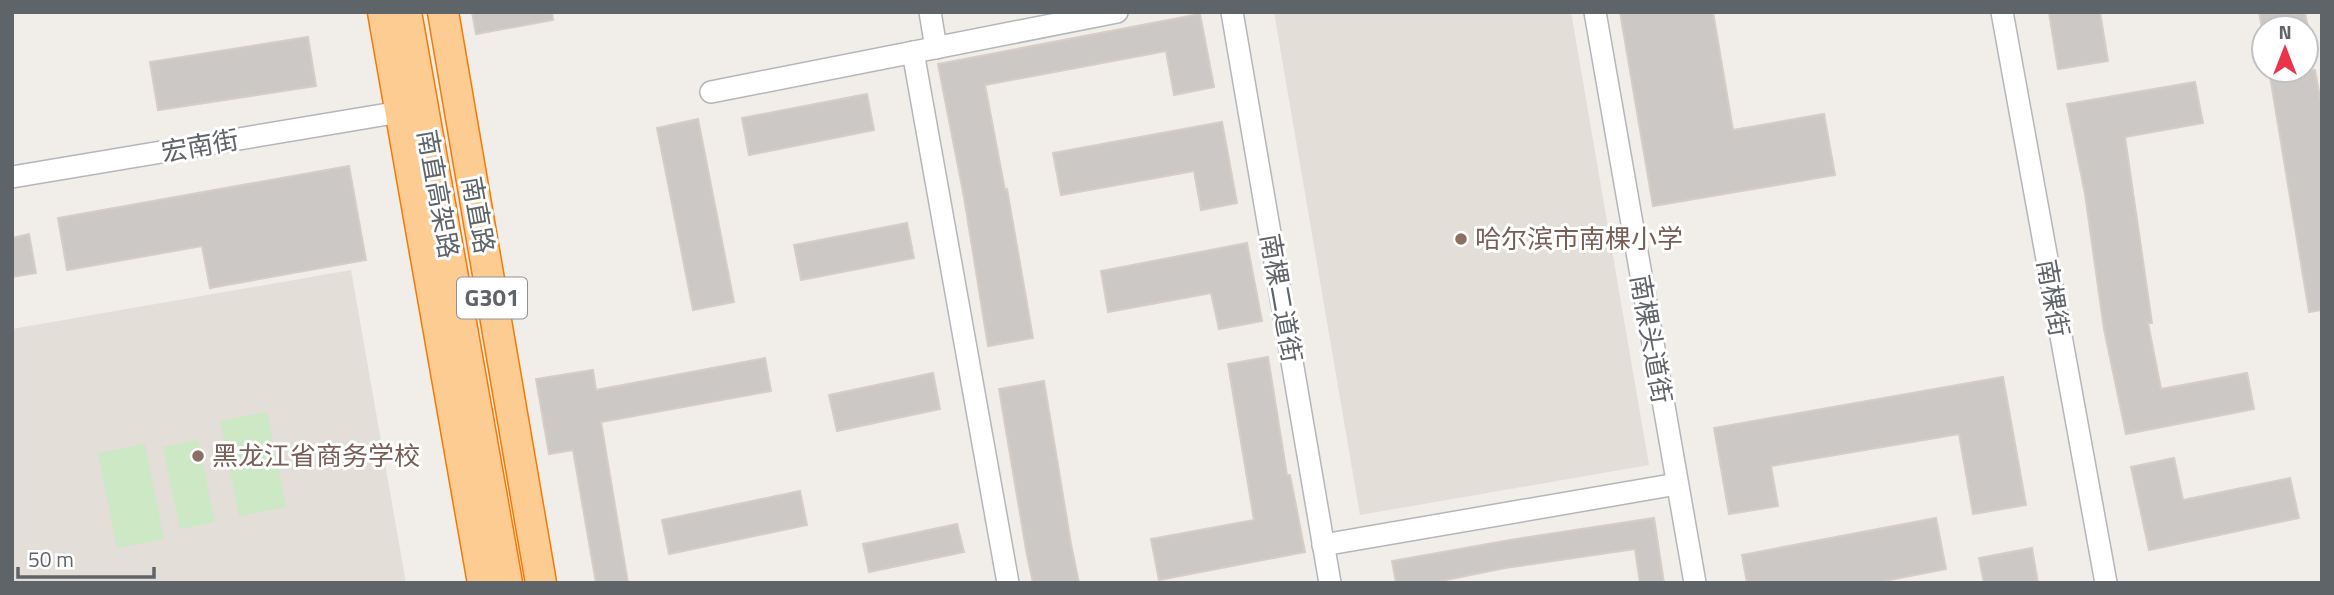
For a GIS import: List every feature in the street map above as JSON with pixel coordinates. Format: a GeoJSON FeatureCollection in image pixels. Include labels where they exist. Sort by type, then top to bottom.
{"type":"FeatureCollection","features":[{"type":"Feature","properties":{"kind":"highway","name":"G301"},"geometry":{"type":"LineString","coordinates":[[368,12],[388,114],[464,583]]}},
{"type":"Feature","properties":{"kind":"highway","name":"南直高架路"},"geometry":{"type":"LineString","coordinates":[[383,12],[483,583]]}},
{"type":"Feature","properties":{"kind":"highway","name":"南直高架路"},"geometry":{"type":"LineString","coordinates":[[406,12],[507,583]]}},
{"type":"Feature","properties":{"kind":"highway","name":"南直路"},"geometry":{"type":"LineString","coordinates":[[443,12],[541,583]]}},
{"type":"Feature","properties":{"kind":"street"},"geometry":{"type":"LineString","coordinates":[[930,12],[936,48]]}},
{"type":"Feature","properties":{"kind":"street"},"geometry":{"type":"LineString","coordinates":[[711,92],[1117,12]]}},
{"type":"Feature","properties":{"kind":"street","name":"南棵二道街"},"geometry":{"type":"LineString","coordinates":[[1232,12],[1330,583]]}},
{"type":"Feature","properties":{"kind":"street","name":"南棵头道街"},"geometry":{"type":"LineString","coordinates":[[1595,12],[1695,583]]}},
{"type":"Feature","properties":{"kind":"street","name":"南棵街"},"geometry":{"type":"LineString","coordinates":[[2002,12],[2106,583]]}},
{"type":"Feature","properties":{"kind":"street"},"geometry":{"type":"LineString","coordinates":[[913,52],[1008,583]]}},
{"type":"Feature","properties":{"kind":"street","name":"宏南街"},"geometry":{"type":"LineString","coordinates":[[12,177],[388,114]]}},
{"type":"Feature","properties":{"kind":"street"},"geometry":{"type":"LineString","coordinates":[[1323,545],[1677,484]]}},
{"type":"Feature","properties":{"kind":"shaded area","name":"哈尔滨市南棵小学"},"geometry":{"type":"Polygon","coordinates":[[[1274,12],[1571,12],[1649,465],[1360,515],[1274,12]]]}},
{"type":"Feature","properties":{"kind":"shaded area","name":"黑龙江省商务学校"},"geometry":{"type":"Polygon","coordinates":[[[351,270],[406,583],[12,583],[12,329],[351,270]]]}},
{"type":"Feature","properties":{"kind":"green space"},"geometry":{"type":"Polygon","coordinates":[[[267,412],[286,507],[239,516],[220,421],[267,412]]]}},
{"type":"Feature","properties":{"kind":"green space"},"geometry":{"type":"Polygon","coordinates":[[[198,440],[215,522],[180,529],[163,447],[198,440]]]}},
{"type":"Feature","properties":{"kind":"green space"},"geometry":{"type":"Polygon","coordinates":[[[145,444],[164,539],[117,548],[98,453],[145,444]]]}},
{"type":"Feature","properties":{"kind":"building"},"geometry":{"type":"Polygon","coordinates":[[[472,12],[552,12],[553,20],[476,34],[472,12]]]}},
{"type":"Feature","properties":{"kind":"building"},"geometry":{"type":"Polygon","coordinates":[[[1620,12],[1713,12],[1733,130],[1824,114],[1835,175],[1653,206],[1620,12]]]}},
{"type":"Feature","properties":{"kind":"building"},"geometry":{"type":"Polygon","coordinates":[[[2049,12],[2100,12],[2108,61],[2058,69],[2049,12]]]}},
{"type":"Feature","properties":{"kind":"building"},"geometry":{"type":"Polygon","coordinates":[[[2259,12],[2305,14],[2259,14],[2259,12]]]}},
{"type":"Feature","properties":{"kind":"building"},"geometry":{"type":"Polygon","coordinates":[[[1200,14],[1214,87],[1174,95],[1166,51],[985,85],[1005,190],[1007,189],[1033,338],[988,346],[964,197],[938,64],[1200,14]]]}},
{"type":"Feature","properties":{"kind":"building"},"geometry":{"type":"Polygon","coordinates":[[[308,37],[316,86],[158,110],[150,62],[308,37]]]}},
{"type":"Feature","properties":{"kind":"building"},"geometry":{"type":"Polygon","coordinates":[[[2195,82],[2203,123],[2125,137],[2152,323],[2148,323],[2161,389],[2247,373],[2254,409],[2126,434],[2104,329],[2085,194],[2067,104],[2195,82]]]}},
{"type":"Feature","properties":{"kind":"building"},"geometry":{"type":"Polygon","coordinates":[[[2271,84],[2318,84],[2322,108],[2322,310],[2309,312],[2271,84]]]}},
{"type":"Feature","properties":{"kind":"building"},"geometry":{"type":"Polygon","coordinates":[[[867,94],[874,130],[749,155],[742,118],[867,94]]]}},
{"type":"Feature","properties":{"kind":"building"},"geometry":{"type":"Polygon","coordinates":[[[698,119],[734,302],[693,310],[657,128],[698,119]]]}},
{"type":"Feature","properties":{"kind":"building"},"geometry":{"type":"Polygon","coordinates":[[[1222,122],[1237,203],[1201,210],[1194,171],[1061,195],[1053,153],[1222,122]]]}},
{"type":"Feature","properties":{"kind":"building"},"geometry":{"type":"Polygon","coordinates":[[[349,166],[366,260],[210,288],[202,246],[67,270],[58,218],[349,166]]]}},
{"type":"Feature","properties":{"kind":"building"},"geometry":{"type":"Polygon","coordinates":[[[907,223],[914,258],[801,280],[794,245],[907,223]]]}},
{"type":"Feature","properties":{"kind":"building"},"geometry":{"type":"Polygon","coordinates":[[[29,234],[36,273],[12,277],[12,238],[29,234]]]}},
{"type":"Feature","properties":{"kind":"building"},"geometry":{"type":"Polygon","coordinates":[[[1247,243],[1262,321],[1219,329],[1211,293],[1108,312],[1101,271],[1247,243]]]}},
{"type":"Feature","properties":{"kind":"building"},"geometry":{"type":"Polygon","coordinates":[[[1268,357],[1287,475],[1290,475],[1305,552],[1159,580],[1151,539],[1254,520],[1228,364],[1268,357]]]}},
{"type":"Feature","properties":{"kind":"building"},"geometry":{"type":"Polygon","coordinates":[[[765,358],[771,391],[601,422],[628,583],[596,583],[573,450],[549,454],[536,379],[593,370],[596,390],[765,358]]]}},
{"type":"Feature","properties":{"kind":"building"},"geometry":{"type":"Polygon","coordinates":[[[933,373],[940,409],[837,431],[829,395],[933,373]]]}},
{"type":"Feature","properties":{"kind":"building"},"geometry":{"type":"Polygon","coordinates":[[[2003,377],[2026,505],[1973,514],[1959,434],[1771,466],[1778,506],[1729,514],[1714,428],[2003,377]]]}},
{"type":"Feature","properties":{"kind":"building"},"geometry":{"type":"Polygon","coordinates":[[[1044,381],[1079,583],[1033,583],[1027,555],[999,389],[1044,381]]]}},
{"type":"Feature","properties":{"kind":"building"},"geometry":{"type":"Polygon","coordinates":[[[2174,458],[2183,500],[2290,478],[2299,518],[2149,550],[2131,467],[2174,458]]]}},
{"type":"Feature","properties":{"kind":"building"},"geometry":{"type":"Polygon","coordinates":[[[800,491],[807,525],[669,554],[662,520],[800,491]]]}},
{"type":"Feature","properties":{"kind":"building"},"geometry":{"type":"Polygon","coordinates":[[[1654,518],[1664,583],[1640,583],[1635,549],[1505,568],[1431,583],[1396,583],[1392,561],[1654,518]]]}},
{"type":"Feature","properties":{"kind":"building"},"geometry":{"type":"Polygon","coordinates":[[[1936,518],[1946,569],[1874,583],[1747,583],[1742,555],[1936,518]]]}},
{"type":"Feature","properties":{"kind":"building"},"geometry":{"type":"Polygon","coordinates":[[[957,524],[964,552],[869,572],[863,544],[957,524]]]}},
{"type":"Feature","properties":{"kind":"building"},"geometry":{"type":"Polygon","coordinates":[[[2032,548],[2038,583],[1984,583],[1979,558],[2032,548]]]}},
{"type":"Feature","properties":{"kind":"place","name":"哈尔滨市南棵小学"},"geometry":{"type":"Point","coordinates":[1461,239]}},
{"type":"Feature","properties":{"kind":"place","name":"黑龙江省商务学校"},"geometry":{"type":"Point","coordinates":[198,456]}}]}
